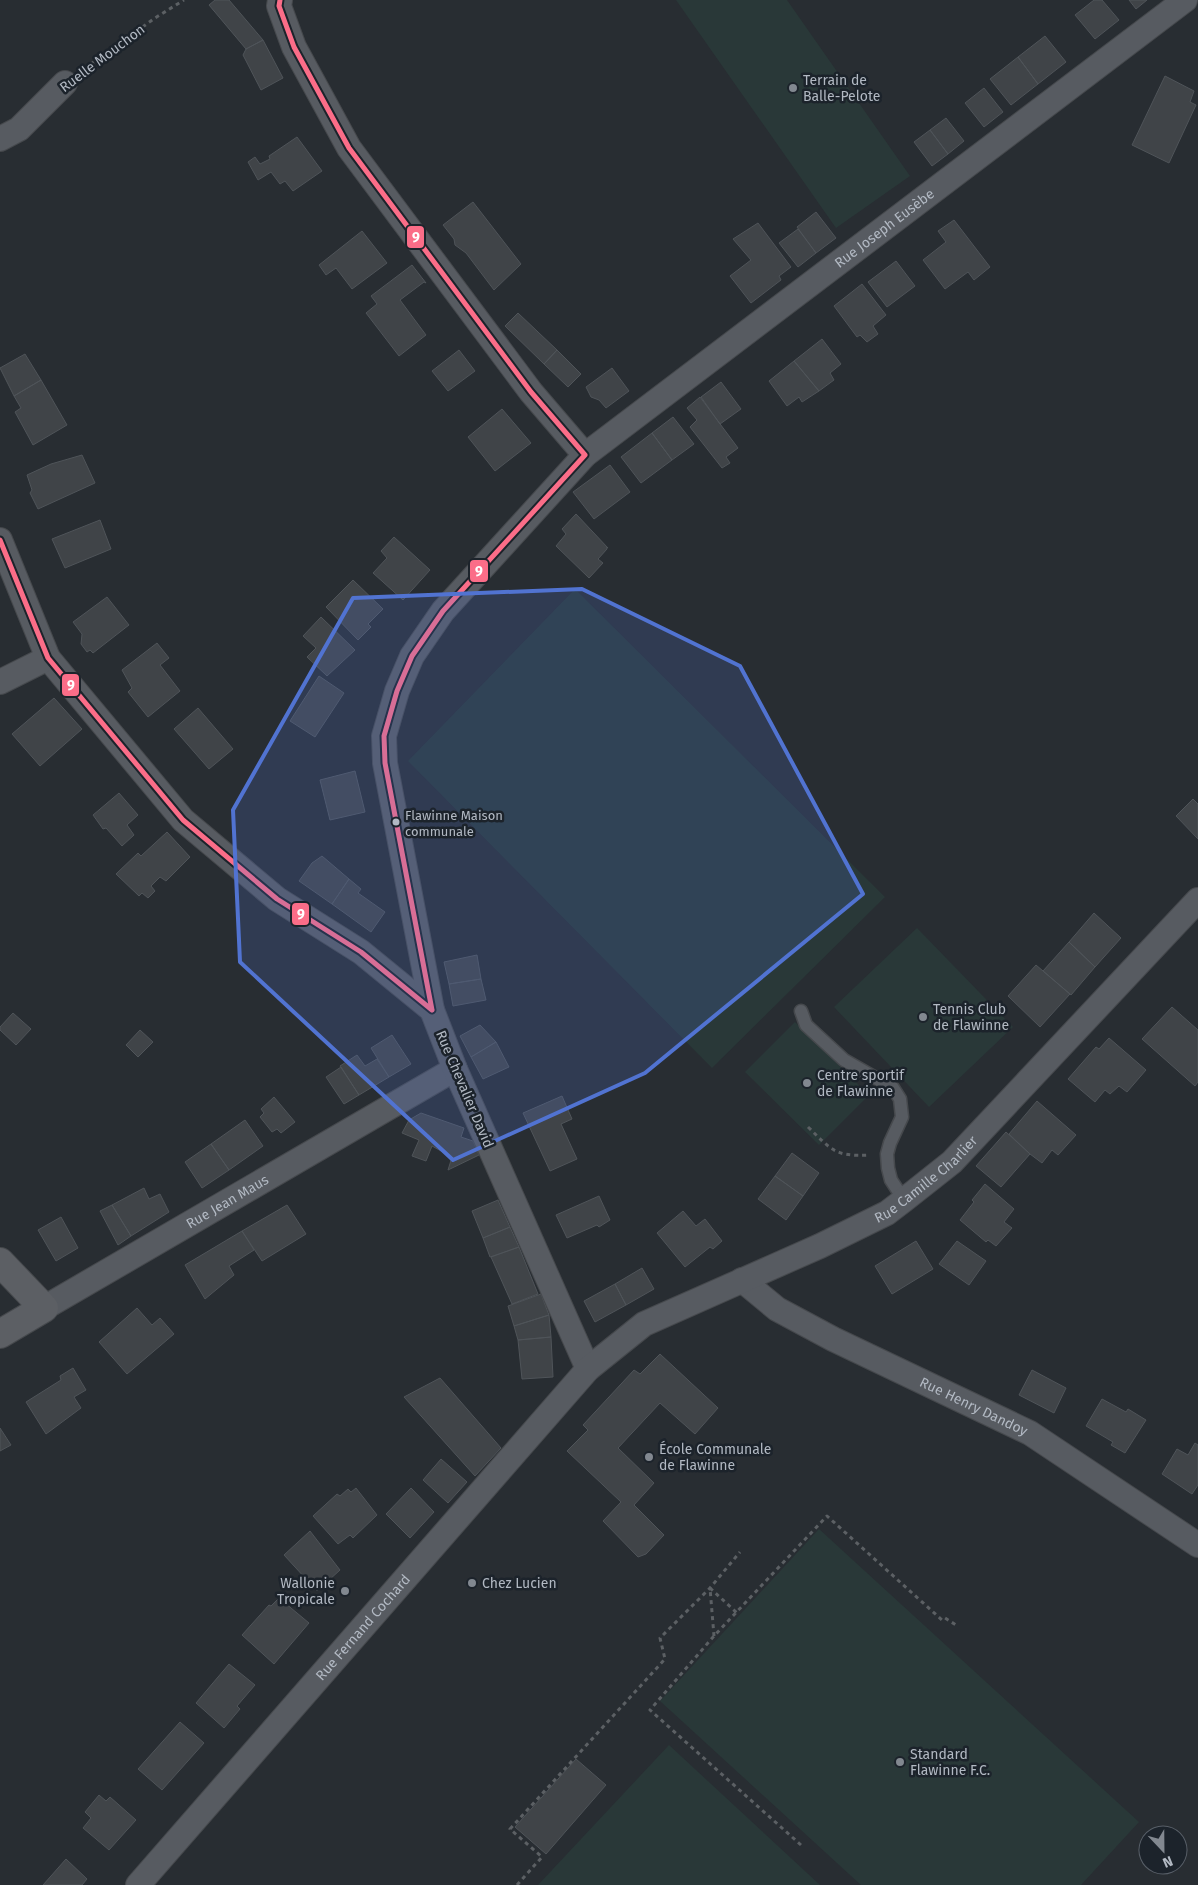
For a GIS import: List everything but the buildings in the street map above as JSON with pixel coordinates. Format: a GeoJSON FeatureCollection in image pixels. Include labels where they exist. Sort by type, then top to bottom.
{"type":"FeatureCollection","features":[{"type":"Feature","properties":{"kind":"street"},"geometry":{"type":"LineString","coordinates":[[280,0],[279,6],[294,47],[348,148],[531,392],[585,455]]}},
{"type":"Feature","properties":{"kind":"street","name":"Rue Joseph Eusèbe"},"geometry":{"type":"LineString","coordinates":[[585,455],[1185,0]]}},
{"type":"Feature","properties":{"kind":"street","name":"Ruelle Mouchon"},"geometry":{"type":"LineString","coordinates":[[0,139],[19,129],[65,83]]}},
{"type":"Feature","properties":{"kind":"street","name":"Rue Chevalier David"},"geometry":{"type":"LineString","coordinates":[[585,455],[443,611],[412,656],[397,691],[384,736],[385,763],[432,1010],[455,1069],[588,1369]]}},
{"type":"Feature","properties":{"kind":"street"},"geometry":{"type":"LineString","coordinates":[[0,540],[48,658],[183,820],[277,898],[361,952],[432,1010]]}},
{"type":"Feature","properties":{"kind":"street"},"geometry":{"type":"LineString","coordinates":[[0,682],[48,658]]}},
{"type":"Feature","properties":{"kind":"street","name":"Rue Camille Charlier"},"geometry":{"type":"LineString","coordinates":[[588,1369],[644,1324],[820,1246],[887,1213],[904,1200],[952,1162],[1198,900]]}},
{"type":"Feature","properties":{"kind":"street","name":"Rue Jean Maus"},"geometry":{"type":"LineString","coordinates":[[0,1334],[455,1069]]}},
{"type":"Feature","properties":{"kind":"street"},"geometry":{"type":"LineString","coordinates":[[0,1262],[44,1308]]}},
{"type":"Feature","properties":{"kind":"street","name":"Rue Henry Dandoy"},"geometry":{"type":"LineString","coordinates":[[742,1280],[777,1309],[833,1339],[1030,1433],[1198,1545]]}},
{"type":"Feature","properties":{"kind":"street","name":"Rue Fernand Cochard"},"geometry":{"type":"LineString","coordinates":[[138,1885],[588,1369]]}},
{"type":"Feature","properties":{"kind":"lane"},"geometry":{"type":"LineString","coordinates":[[801,1011],[806,1025],[844,1060],[893,1088],[900,1099],[902,1117],[887,1154],[891,1180],[904,1200]]}},
{"type":"Feature","properties":{"kind":"path","name":"Ruelle Mouchon"},"geometry":{"type":"LineString","coordinates":[[65,83],[155,18],[184,0]]}},
{"type":"Feature","properties":{"kind":"path"},"geometry":{"type":"LineString","coordinates":[[808,1127],[833,1151],[845,1155],[887,1154]]}},
{"type":"Feature","properties":{"kind":"path"},"geometry":{"type":"LineString","coordinates":[[801,1845],[650,1710],[714,1636],[827,1516],[942,1620],[945,1618],[956,1624]]}},
{"type":"Feature","properties":{"kind":"path"},"geometry":{"type":"LineString","coordinates":[[517,1885],[542,1857],[510,1829],[665,1659],[660,1638],[710,1588],[740,1552]]}},
{"type":"Feature","properties":{"kind":"path"},"geometry":{"type":"LineString","coordinates":[[710,1588],[737,1612]]}},
{"type":"Feature","properties":{"kind":"path"},"geometry":{"type":"LineString","coordinates":[[710,1588],[714,1636]]}},
{"type":"Feature","properties":{"kind":"highlighted area"},"geometry":{"type":"Polygon","coordinates":[[[582,589],[740,666],[863,894],[645,1073],[453,1160],[240,962],[233,810],[353,598],[582,589]]]}},
{"type":"Feature","properties":{"kind":"shaded area","name":"Terrain de Balle-Pelote"},"geometry":{"type":"Polygon","coordinates":[[[676,0],[787,0],[910,176],[836,228],[676,0]]]}},
{"type":"Feature","properties":{"kind":"shaded area"},"geometry":{"type":"Polygon","coordinates":[[[575,589],[885,897],[712,1068],[408,761],[575,589]]]}},
{"type":"Feature","properties":{"kind":"shaded area","name":"Tennis Club de Flawinne"},"geometry":{"type":"Polygon","coordinates":[[[917,928],[1013,1027],[929,1107],[834,1007],[917,928]]]}},
{"type":"Feature","properties":{"kind":"shaded area","name":"Centre sportif de Flawinne"},"geometry":{"type":"Polygon","coordinates":[[[795,1022],[869,1095],[819,1145],[745,1072],[795,1022]]]}},
{"type":"Feature","properties":{"kind":"shaded area","name":"Standard Flawinne F.C."},"geometry":{"type":"Polygon","coordinates":[[[819,1529],[1139,1822],[1081,1885],[861,1885],[660,1701],[819,1529]]]}},
{"type":"Feature","properties":{"kind":"shaded area"},"geometry":{"type":"Polygon","coordinates":[[[669,1745],[820,1885],[538,1885],[669,1745]]]}},
{"type":"Feature","properties":{"kind":"transit line","name":"9"},"geometry":{"type":"LineString","coordinates":[[280,0],[279,6],[294,47],[349,148],[531,392],[585,455]]}},
{"type":"Feature","properties":{"kind":"transit line","name":"9"},"geometry":{"type":"LineString","coordinates":[[432,1010],[385,763],[384,736],[397,691],[412,656],[443,611],[585,455]]}},
{"type":"Feature","properties":{"kind":"transit line","name":"9"},"geometry":{"type":"LineString","coordinates":[[0,540],[48,658],[183,820],[277,899],[361,952],[432,1010]]}},
{"type":"Feature","properties":{"kind":"place","name":"Terrain de Balle-Pelote"},"geometry":{"type":"Point","coordinates":[793,88]}},
{"type":"Feature","properties":{"kind":"place","name":"Flawinne Maison communale"},"geometry":{"type":"Point","coordinates":[396,822]}},
{"type":"Feature","properties":{"kind":"place","name":"Tennis Club de Flawinne"},"geometry":{"type":"Point","coordinates":[923,1017]}},
{"type":"Feature","properties":{"kind":"place","name":"Centre sportif de Flawinne"},"geometry":{"type":"Point","coordinates":[807,1083]}},
{"type":"Feature","properties":{"kind":"place","name":"École Communale de Flawinne"},"geometry":{"type":"Point","coordinates":[649,1457]}},
{"type":"Feature","properties":{"kind":"place","name":"Chez Lucien"},"geometry":{"type":"Point","coordinates":[472,1583]}},
{"type":"Feature","properties":{"kind":"place","name":"Wallonie Tropicale"},"geometry":{"type":"Point","coordinates":[345,1591]}},
{"type":"Feature","properties":{"kind":"place","name":"Standard Flawinne F.C."},"geometry":{"type":"Point","coordinates":[900,1762]}}]}
